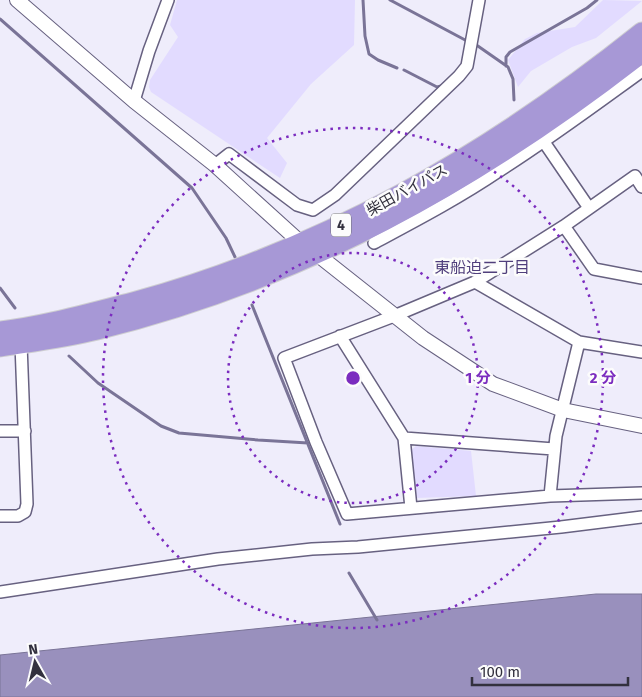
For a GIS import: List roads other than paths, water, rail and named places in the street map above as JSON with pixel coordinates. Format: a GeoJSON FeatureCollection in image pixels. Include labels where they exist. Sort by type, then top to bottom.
{"type":"FeatureCollection","features":[{"type":"Feature","properties":{"kind":"highway","name":"柴田バイパス"},"geometry":{"type":"LineString","coordinates":[[2,328],[106,309],[168,292],[230,272],[301,243],[364,214],[415,187],[482,147],[542,107],[642,32]]}},
{"type":"Feature","properties":{"kind":"highway","name":"柴田バイパス"},"geometry":{"type":"LineString","coordinates":[[0,348],[95,330],[174,309],[213,296],[318,254],[436,202],[642,53]]}},
{"type":"Feature","properties":{"kind":"street"},"geometry":{"type":"LineString","coordinates":[[17,0],[134,101],[215,165],[301,243],[318,254],[423,338],[493,384],[563,410],[642,426]]}},
{"type":"Feature","properties":{"kind":"street"},"geometry":{"type":"LineString","coordinates":[[134,101],[149,51],[168,0]]}},
{"type":"Feature","properties":{"kind":"street"},"geometry":{"type":"LineString","coordinates":[[215,165],[229,154],[297,205],[314,210],[335,195],[459,76],[466,66],[479,0]]}},
{"type":"Feature","properties":{"kind":"street"},"geometry":{"type":"LineString","coordinates":[[374,243],[436,202],[498,172],[544,142],[642,71]]}},
{"type":"Feature","properties":{"kind":"street"},"geometry":{"type":"LineString","coordinates":[[544,142],[589,208]]}},
{"type":"Feature","properties":{"kind":"street"},"geometry":{"type":"LineString","coordinates":[[642,187],[639,174],[564,226],[475,282],[394,316],[284,358],[316,442],[347,514],[550,496],[642,493]]}},
{"type":"Feature","properties":{"kind":"street"},"geometry":{"type":"LineString","coordinates":[[564,226],[594,269],[642,278]]}},
{"type":"Feature","properties":{"kind":"street"},"geometry":{"type":"LineString","coordinates":[[475,282],[579,342],[642,352]]}},
{"type":"Feature","properties":{"kind":"street"},"geometry":{"type":"LineString","coordinates":[[340,336],[404,438],[411,508]]}},
{"type":"Feature","properties":{"kind":"street"},"geometry":{"type":"LineString","coordinates":[[550,496],[554,449],[579,342]]}},
{"type":"Feature","properties":{"kind":"street"},"geometry":{"type":"LineString","coordinates":[[0,516],[18,516],[25,512],[27,504],[21,344]]}},
{"type":"Feature","properties":{"kind":"street"},"geometry":{"type":"LineString","coordinates":[[0,431],[25,431]]}},
{"type":"Feature","properties":{"kind":"street"},"geometry":{"type":"LineString","coordinates":[[404,438],[554,449]]}},
{"type":"Feature","properties":{"kind":"street"},"geometry":{"type":"LineString","coordinates":[[0,592],[218,559],[552,528],[642,516]]}},
{"type":"Feature","properties":{"kind":"waterway"},"geometry":{"type":"LineString","coordinates":[[363,0],[365,36],[369,54],[397,68]]}},
{"type":"Feature","properties":{"kind":"waterway"},"geometry":{"type":"LineString","coordinates":[[390,0],[467,41]]}},
{"type":"Feature","properties":{"kind":"waterway"},"geometry":{"type":"LineString","coordinates":[[506,66],[506,57],[510,52],[587,8],[597,0]]}},
{"type":"Feature","properties":{"kind":"waterway"},"geometry":{"type":"LineString","coordinates":[[0,19],[192,188],[226,238],[235,257]]}},
{"type":"Feature","properties":{"kind":"waterway"},"geometry":{"type":"LineString","coordinates":[[475,44],[508,67],[513,79],[514,100]]}},
{"type":"Feature","properties":{"kind":"waterway"},"geometry":{"type":"LineString","coordinates":[[404,70],[437,87],[441,86]]}},
{"type":"Feature","properties":{"kind":"waterway"},"geometry":{"type":"LineString","coordinates":[[0,288],[15,308]]}},
{"type":"Feature","properties":{"kind":"waterway"},"geometry":{"type":"LineString","coordinates":[[252,305],[340,524]]}},
{"type":"Feature","properties":{"kind":"waterway"},"geometry":{"type":"LineString","coordinates":[[69,356],[98,383],[161,426],[179,433],[308,443]]}},
{"type":"Feature","properties":{"kind":"waterway"},"geometry":{"type":"LineString","coordinates":[[349,573],[377,620]]}},
{"type":"Feature","properties":{"kind":"district","name":"東船迫二丁目"},"geometry":{"type":"Point","coordinates":[482,267]}}]}
